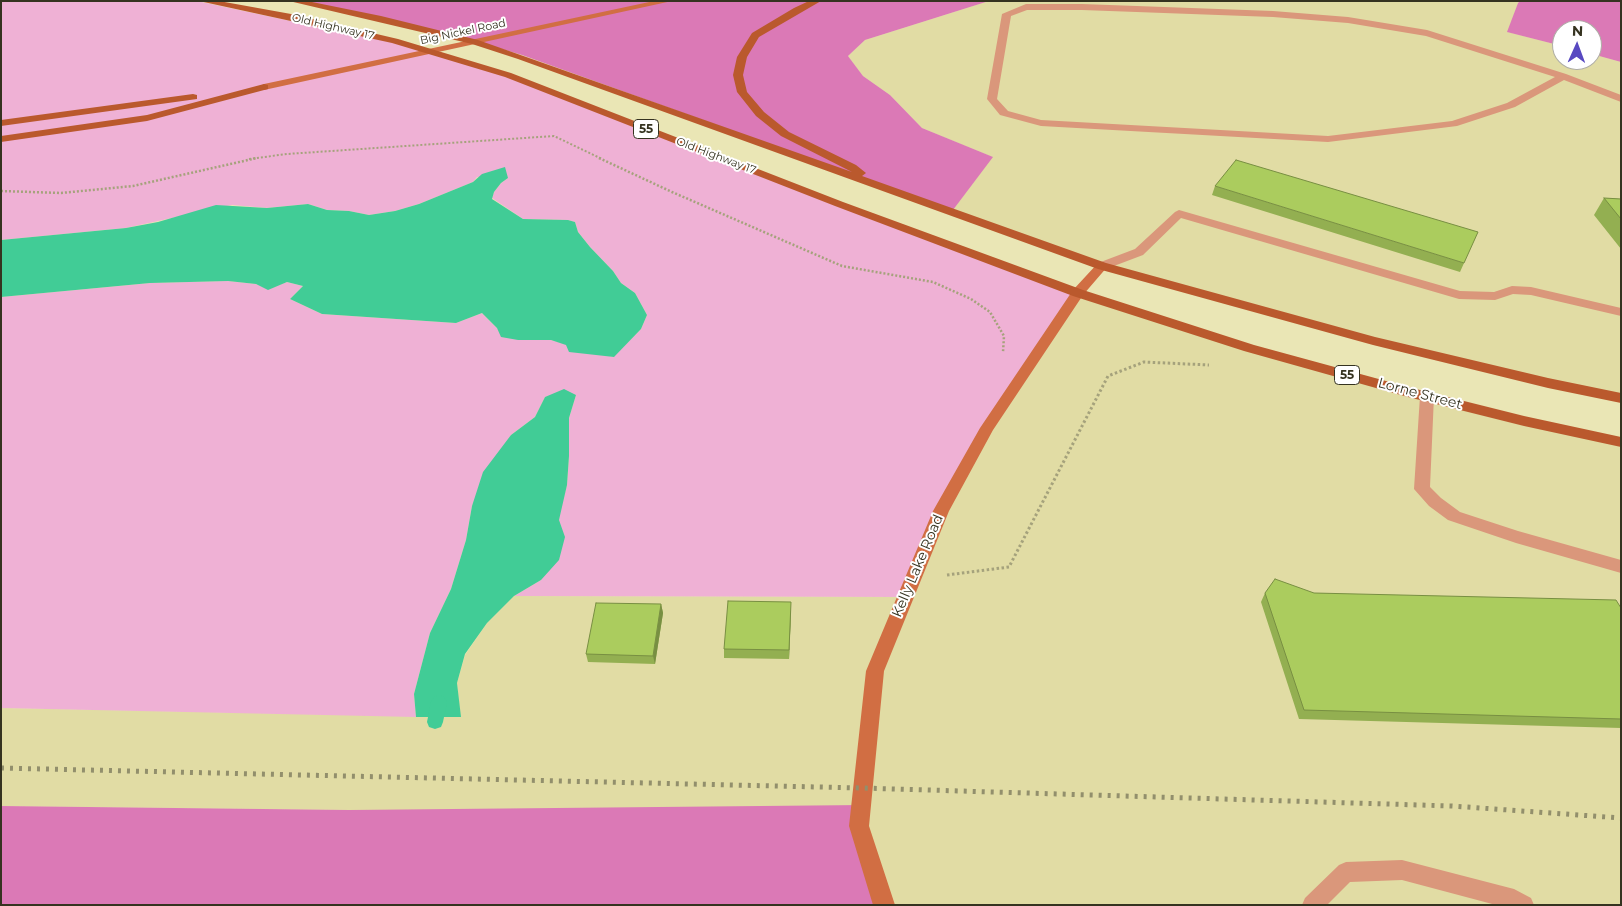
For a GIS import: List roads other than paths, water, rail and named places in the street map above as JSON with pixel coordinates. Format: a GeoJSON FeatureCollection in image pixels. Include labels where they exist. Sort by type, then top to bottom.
{"type":"FeatureCollection","features":[{"type":"Feature","properties":{"kind":"main road","name":"Old Highway 17"},"geometry":{"type":"LineString","coordinates":[[203,1],[291,17],[395,41],[508,75],[840,204],[1078,293]]}},
{"type":"Feature","properties":{"kind":"main road","name":"Old Highway 17"},"geometry":{"type":"LineString","coordinates":[[293,1],[380,19],[475,42],[521,57],[1102,266]]}},
{"type":"Feature","properties":{"kind":"main road"},"geometry":{"type":"LineString","coordinates":[[817,1],[784,17],[755,35],[742,57],[738,75],[742,92],[760,114],[786,134],[852,167],[875,185]]}},
{"type":"Feature","properties":{"kind":"main road"},"geometry":{"type":"LineString","coordinates":[[1,123],[264,87]]}},
{"type":"Feature","properties":{"kind":"main road"},"geometry":{"type":"LineString","coordinates":[[1,139],[147,118],[264,87]]}},
{"type":"Feature","properties":{"kind":"main road","name":"55"},"geometry":{"type":"LineString","coordinates":[[1102,266],[1373,341],[1548,383],[1621,398]]}},
{"type":"Feature","properties":{"kind":"main road","name":"Lorne Street"},"geometry":{"type":"LineString","coordinates":[[1078,293],[1249,348],[1427,396],[1621,442]]}},
{"type":"Feature","properties":{"kind":"street","name":"Big Nickel Road"},"geometry":{"type":"LineString","coordinates":[[264,87],[668,1]]}},
{"type":"Feature","properties":{"kind":"street","name":"Kelly Lake Road"},"geometry":{"type":"LineString","coordinates":[[884,905],[858,826],[875,672],[941,511],[987,428],[1078,293],[1102,266]]}},
{"type":"Feature","properties":{"kind":"lane"},"geometry":{"type":"LineString","coordinates":[[1563,76],[1511,105],[1454,124],[1328,139],[1041,123],[1004,113],[992,99],[1007,14],[1026,7],[1158,9],[1348,20],[1427,33],[1563,76],[1621,98]]}},
{"type":"Feature","properties":{"kind":"lane"},"geometry":{"type":"LineString","coordinates":[[1102,266],[1139,252],[1179,214],[1459,295],[1495,296],[1512,290],[1531,291],[1621,312]]}},
{"type":"Feature","properties":{"kind":"lane"},"geometry":{"type":"LineString","coordinates":[[1427,396],[1422,489],[1435,502],[1454,516],[1516,537],[1621,567]]}},
{"type":"Feature","properties":{"kind":"lane"},"geometry":{"type":"LineString","coordinates":[[1312,905],[1346,872],[1402,870],[1514,900],[1524,905]]}},
{"type":"Feature","properties":{"kind":"waterway"},"geometry":{"type":"LineString","coordinates":[[435,722],[439,702]]}},
{"type":"Feature","properties":{"kind":"railway"},"geometry":{"type":"LineString","coordinates":[[1,768],[862,788],[1452,806],[1621,818]]}}]}
